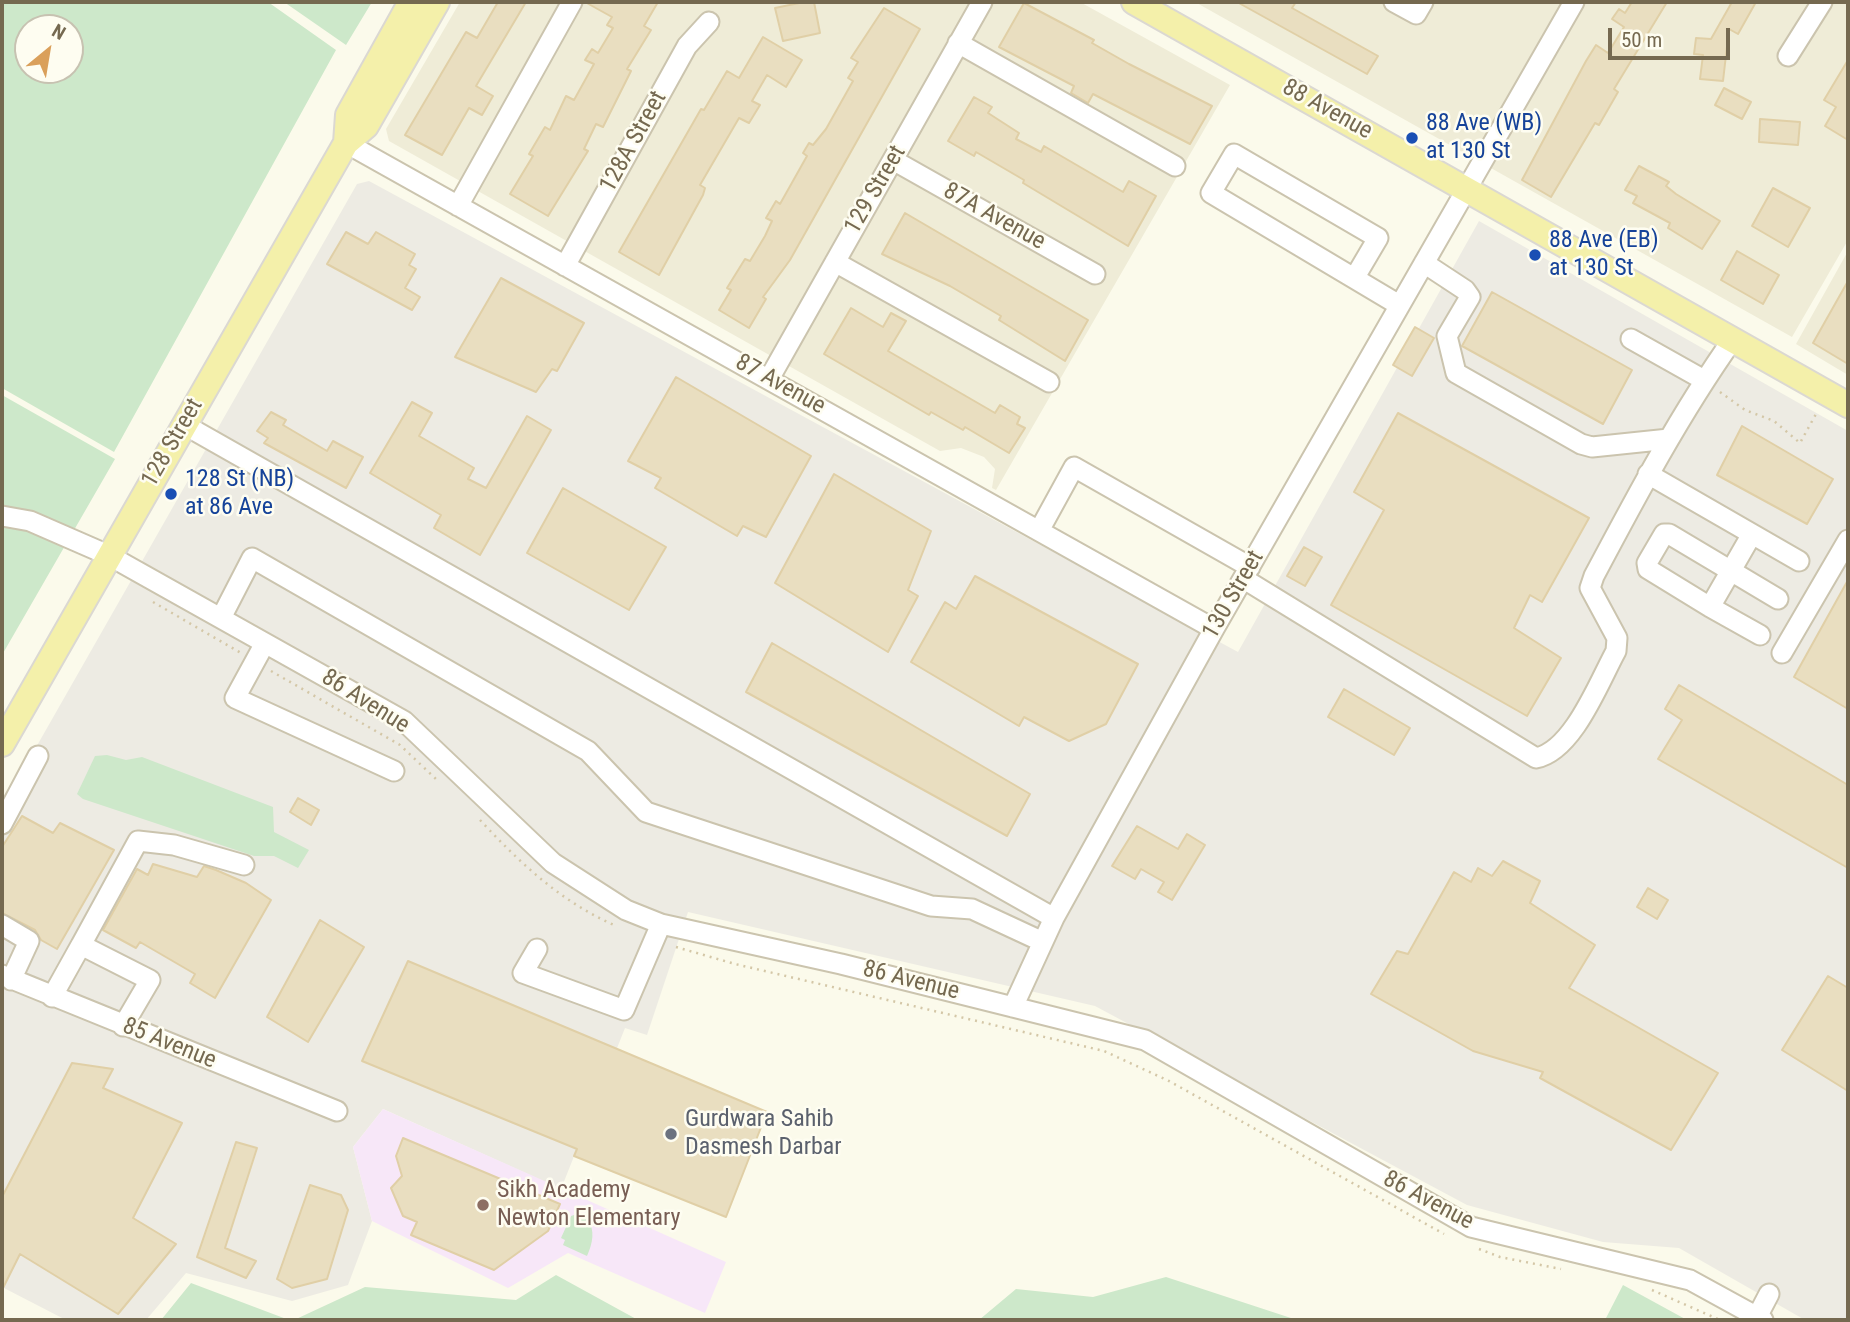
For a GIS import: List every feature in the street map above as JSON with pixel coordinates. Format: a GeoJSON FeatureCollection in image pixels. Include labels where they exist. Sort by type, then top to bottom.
{"type":"FeatureCollection","features":[{"type":"Feature","properties":{"kind":"main road","name":"128 Street"},"geometry":{"type":"LineString","coordinates":[[346,142],[348,115],[411,2]]}},
{"type":"Feature","properties":{"kind":"main road","name":"128 Street"},"geometry":{"type":"LineString","coordinates":[[2,744],[346,142],[366,126],[437,2]]}},
{"type":"Feature","properties":{"kind":"main road","name":"88 Avenue"},"geometry":{"type":"LineString","coordinates":[[1134,2],[1848,405]]}},
{"type":"Feature","properties":{"kind":"street"},"geometry":{"type":"LineString","coordinates":[[458,206],[572,2]]}},
{"type":"Feature","properties":{"kind":"street","name":"129 Street"},"geometry":{"type":"LineString","coordinates":[[769,379],[982,2]]}},
{"type":"Feature","properties":{"kind":"street"},"geometry":{"type":"LineString","coordinates":[[1394,2],[1416,14],[1423,2]]}},
{"type":"Feature","properties":{"kind":"street","name":"130 Street"},"geometry":{"type":"LineString","coordinates":[[1013,1007],[1054,918],[1214,629],[1574,2]]}},
{"type":"Feature","properties":{"kind":"street"},"geometry":{"type":"LineString","coordinates":[[1788,56],[1822,2]]}},
{"type":"Feature","properties":{"kind":"street","name":"128A Street"},"geometry":{"type":"LineString","coordinates":[[565,266],[687,46],[709,22]]}},
{"type":"Feature","properties":{"kind":"street"},"geometry":{"type":"LineString","coordinates":[[958,43],[1175,166]]}},
{"type":"Feature","properties":{"kind":"street","name":"87 Avenue"},"geometry":{"type":"LineString","coordinates":[[346,142],[1214,629]]}},
{"type":"Feature","properties":{"kind":"street"},"geometry":{"type":"LineString","coordinates":[[1355,277],[1378,238],[1234,153],[1210,193],[1399,304]]}},
{"type":"Feature","properties":{"kind":"street","name":"87A Avenue"},"geometry":{"type":"LineString","coordinates":[[893,160],[1095,274]]}},
{"type":"Feature","properties":{"kind":"street"},"geometry":{"type":"LineString","coordinates":[[835,262],[1049,382]]}},
{"type":"Feature","properties":{"kind":"street"},"geometry":{"type":"LineString","coordinates":[[1424,263],[1465,290],[1470,297],[1447,336],[1456,373],[1581,444],[1592,447],[1669,439]]}},
{"type":"Feature","properties":{"kind":"street"},"geometry":{"type":"LineString","coordinates":[[1040,529],[1074,467],[1247,573],[1536,758],[1550,755],[1572,732],[1616,650],[1617,638],[1590,588],[1594,576],[1648,474],[1703,381],[1733,339]]}},
{"type":"Feature","properties":{"kind":"street"},"geometry":{"type":"LineString","coordinates":[[1630,340],[1703,381]]}},
{"type":"Feature","properties":{"kind":"street"},"geometry":{"type":"LineString","coordinates":[[183,424],[1054,918]]}},
{"type":"Feature","properties":{"kind":"street"},"geometry":{"type":"LineString","coordinates":[[1648,474],[1799,561]]}},
{"type":"Feature","properties":{"kind":"street","name":"86 Avenue"},"geometry":{"type":"LineString","coordinates":[[2,516],[30,521],[108,555],[404,721],[553,863],[626,910],[661,924],[1145,1040],[1471,1227],[1690,1280],[1760,1318]]}},
{"type":"Feature","properties":{"kind":"street"},"geometry":{"type":"LineString","coordinates":[[1760,635],[1648,569],[1647,563],[1664,534],[1669,534],[1779,599]]}},
{"type":"Feature","properties":{"kind":"street"},"geometry":{"type":"LineString","coordinates":[[1710,607],[1752,534]]}},
{"type":"Feature","properties":{"kind":"street"},"geometry":{"type":"LineString","coordinates":[[1782,653],[1848,540]]}},
{"type":"Feature","properties":{"kind":"street"},"geometry":{"type":"LineString","coordinates":[[221,618],[252,558],[588,751],[646,812],[931,906],[972,909],[1042,942]]}},
{"type":"Feature","properties":{"kind":"street"},"geometry":{"type":"LineString","coordinates":[[265,643],[235,698],[394,771]]}},
{"type":"Feature","properties":{"kind":"street"},"geometry":{"type":"LineString","coordinates":[[2,824],[38,756]]}},
{"type":"Feature","properties":{"kind":"street"},"geometry":{"type":"LineString","coordinates":[[52,997],[138,841],[174,845],[244,865]]}},
{"type":"Feature","properties":{"kind":"street"},"geometry":{"type":"LineString","coordinates":[[537,949],[523,973],[624,1010],[661,924]]}},
{"type":"Feature","properties":{"kind":"street"},"geometry":{"type":"LineString","coordinates":[[2,925],[29,941],[6,977]]}},
{"type":"Feature","properties":{"kind":"street"},"geometry":{"type":"LineString","coordinates":[[81,945],[150,981],[123,1026]]}},
{"type":"Feature","properties":{"kind":"street","name":"85 Avenue"},"geometry":{"type":"LineString","coordinates":[[6,977],[337,1111]]}},
{"type":"Feature","properties":{"kind":"street"},"geometry":{"type":"LineString","coordinates":[[1760,1318],[1769,1294]]}},
{"type":"Feature","properties":{"kind":"path"},"geometry":{"type":"LineString","coordinates":[[1703,381],[1733,399],[1745,410],[1774,421],[1800,443],[1816,414]]}},
{"type":"Feature","properties":{"kind":"shaded area"},"geometry":{"type":"Polygon","coordinates":[[[460,2],[1080,2],[1230,85],[996,490],[992,488],[995,469],[984,457],[961,448],[940,451],[389,141],[386,129],[460,2]]]}},
{"type":"Feature","properties":{"kind":"shaded area"},"geometry":{"type":"Polygon","coordinates":[[[1195,2],[1848,2],[1848,240],[1792,337],[1195,2]]]}},
{"type":"Feature","properties":{"kind":"shaded area"},"geometry":{"type":"Polygon","coordinates":[[[369,181],[1238,652],[1479,221],[1848,431],[1848,1320],[1805,1320],[1679,1248],[1603,1242],[1467,1205],[1095,1006],[688,912],[647,1035],[625,1028],[561,1189],[383,1109],[353,1147],[372,1221],[348,1285],[292,1301],[186,1273],[146,1320],[66,1320],[2,1287],[2,807],[357,184],[369,181]]]}},
{"type":"Feature","properties":{"kind":"shaded area"},"geometry":{"type":"Polygon","coordinates":[[[1848,251],[1848,375],[1796,344],[1848,251]]]}},
{"type":"Feature","properties":{"kind":"shaded area","name":"Sikh Academy Newton Elementary"},"geometry":{"type":"Polygon","coordinates":[[[383,1109],[726,1262],[705,1313],[568,1253],[508,1288],[372,1221],[353,1147],[383,1109]]]}},
{"type":"Feature","properties":{"kind":"green space"},"geometry":{"type":"Polygon","coordinates":[[[2,2],[268,2],[336,50],[114,452],[2,388],[2,2]]]}},
{"type":"Feature","properties":{"kind":"green space"},"geometry":{"type":"Polygon","coordinates":[[[284,2],[372,2],[346,45],[284,2]]]}},
{"type":"Feature","properties":{"kind":"green space"},"geometry":{"type":"Polygon","coordinates":[[[2,395],[115,459],[2,655],[2,395]]]}},
{"type":"Feature","properties":{"kind":"green space"},"geometry":{"type":"Polygon","coordinates":[[[107,755],[126,760],[142,757],[273,807],[274,832],[309,850],[298,868],[274,856],[254,856],[83,799],[77,794],[95,756],[107,755]]]}},
{"type":"Feature","properties":{"kind":"green space"},"geometry":{"type":"Polygon","coordinates":[[[577,1214],[588,1218],[592,1228],[592,1242],[587,1256],[563,1245],[565,1240],[561,1238],[571,1216],[577,1214]]]}},
{"type":"Feature","properties":{"kind":"green space"},"geometry":{"type":"Polygon","coordinates":[[[556,1275],[638,1320],[294,1320],[365,1287],[516,1300],[556,1275]]]}},
{"type":"Feature","properties":{"kind":"green space"},"geometry":{"type":"Polygon","coordinates":[[[1166,1277],[1297,1320],[979,1320],[1016,1289],[1093,1297],[1166,1277]]]}},
{"type":"Feature","properties":{"kind":"green space"},"geometry":{"type":"Polygon","coordinates":[[[191,1283],[289,1320],[161,1320],[191,1283]]]}},
{"type":"Feature","properties":{"kind":"green space"},"geometry":{"type":"Polygon","coordinates":[[[1623,1285],[1687,1320],[1605,1320],[1623,1285]]]}},
{"type":"Feature","properties":{"kind":"building"},"geometry":{"type":"Polygon","coordinates":[[[498,2],[526,2],[476,86],[493,96],[482,115],[469,108],[442,155],[405,135],[466,32],[477,38],[498,2]]]}},
{"type":"Feature","properties":{"kind":"building"},"geometry":{"type":"Polygon","coordinates":[[[585,2],[658,2],[644,26],[651,30],[627,69],[631,71],[603,127],[596,124],[584,149],[588,151],[548,216],[510,194],[533,156],[529,154],[545,127],[550,130],[566,96],[574,100],[594,64],[585,60],[592,49],[598,53],[613,28],[607,25],[612,17],[585,2]]]}},
{"type":"Feature","properties":{"kind":"building"},"geometry":{"type":"Polygon","coordinates":[[[814,2],[820,33],[783,41],[775,8],[814,2]]]}},
{"type":"Feature","properties":{"kind":"building"},"geometry":{"type":"Polygon","coordinates":[[[1237,2],[1296,2],[1292,8],[1378,56],[1367,74],[1237,2]]]}},
{"type":"Feature","properties":{"kind":"building"},"geometry":{"type":"Polygon","coordinates":[[[1632,2],[1667,2],[1614,89],[1618,92],[1599,125],[1595,123],[1551,197],[1522,180],[1586,61],[1596,45],[1608,53],[1624,27],[1612,19],[1619,9],[1625,13],[1632,2]]]}},
{"type":"Feature","properties":{"kind":"building"},"geometry":{"type":"Polygon","coordinates":[[[1732,2],[1756,2],[1738,34],[1729,29],[1723,81],[1700,79],[1703,55],[1694,54],[1696,38],[1711,39],[1732,2]]]}},
{"type":"Feature","properties":{"kind":"building"},"geometry":{"type":"Polygon","coordinates":[[[1024,3],[1094,40],[1092,43],[1129,64],[1212,106],[1190,144],[1093,94],[1088,103],[1071,93],[1074,86],[999,47],[1024,3]]]}},
{"type":"Feature","properties":{"kind":"building"},"geometry":{"type":"Polygon","coordinates":[[[884,8],[920,29],[790,260],[763,297],[766,299],[749,328],[719,310],[731,290],[727,288],[745,259],[750,261],[772,221],[766,218],[776,201],[780,204],[807,156],[803,153],[809,143],[813,145],[826,129],[853,81],[848,78],[858,62],[851,58],[884,8]]]}},
{"type":"Feature","properties":{"kind":"building"},"geometry":{"type":"Polygon","coordinates":[[[763,37],[802,60],[786,87],[767,75],[752,101],[760,105],[749,123],[739,118],[700,185],[705,188],[703,195],[659,275],[619,252],[701,109],[704,110],[727,71],[739,78],[763,37]]]}},
{"type":"Feature","properties":{"kind":"building"},"geometry":{"type":"Polygon","coordinates":[[[1848,60],[1848,140],[1825,126],[1836,107],[1824,100],[1848,60]]]}},
{"type":"Feature","properties":{"kind":"building"},"geometry":{"type":"Polygon","coordinates":[[[1724,88],[1751,102],[1742,119],[1715,105],[1724,88]]]}},
{"type":"Feature","properties":{"kind":"building"},"geometry":{"type":"Polygon","coordinates":[[[974,97],[992,107],[988,113],[1019,133],[1016,139],[1041,152],[1044,146],[1123,192],[1129,181],[1156,196],[1128,246],[976,152],[974,156],[948,141],[974,97]]]}},
{"type":"Feature","properties":{"kind":"building"},"geometry":{"type":"Polygon","coordinates":[[[1760,119],[1800,122],[1798,145],[1759,142],[1760,119]]]}},
{"type":"Feature","properties":{"kind":"building"},"geometry":{"type":"Polygon","coordinates":[[[1639,166],[1669,182],[1666,186],[1676,194],[1720,221],[1702,249],[1668,228],[1670,223],[1633,203],[1637,196],[1625,190],[1639,166]]]}},
{"type":"Feature","properties":{"kind":"building"},"geometry":{"type":"Polygon","coordinates":[[[1773,188],[1810,208],[1788,247],[1752,226],[1773,188]]]}},
{"type":"Feature","properties":{"kind":"building"},"geometry":{"type":"Polygon","coordinates":[[[905,213],[1088,320],[1065,361],[999,320],[1001,316],[950,286],[882,254],[905,213]]]}},
{"type":"Feature","properties":{"kind":"building"},"geometry":{"type":"Polygon","coordinates":[[[346,232],[368,244],[376,232],[415,254],[409,265],[416,269],[405,288],[420,297],[412,310],[327,264],[346,232]]]}},
{"type":"Feature","properties":{"kind":"building"},"geometry":{"type":"Polygon","coordinates":[[[1737,251],[1779,275],[1763,304],[1721,280],[1737,251]]]}},
{"type":"Feature","properties":{"kind":"building"},"geometry":{"type":"Polygon","coordinates":[[[501,278],[584,323],[557,371],[552,369],[536,392],[455,357],[501,278]]]}},
{"type":"Feature","properties":{"kind":"building"},"geometry":{"type":"Polygon","coordinates":[[[1848,281],[1848,364],[1813,343],[1848,281]]]}},
{"type":"Feature","properties":{"kind":"building"},"geometry":{"type":"Polygon","coordinates":[[[1492,292],[1632,370],[1603,424],[1462,346],[1492,292]]]}},
{"type":"Feature","properties":{"kind":"building"},"geometry":{"type":"Polygon","coordinates":[[[851,308],[883,327],[891,313],[906,321],[888,351],[995,413],[1000,405],[1020,417],[1017,424],[1025,428],[1009,453],[965,427],[963,430],[931,412],[929,415],[824,354],[851,308]]]}},
{"type":"Feature","properties":{"kind":"building"},"geometry":{"type":"Polygon","coordinates":[[[1415,327],[1434,338],[1412,376],[1393,365],[1415,327]]]}},
{"type":"Feature","properties":{"kind":"building"},"geometry":{"type":"Polygon","coordinates":[[[676,377],[811,456],[766,537],[743,526],[737,536],[655,488],[661,478],[628,461],[676,377]]]}},
{"type":"Feature","properties":{"kind":"building"},"geometry":{"type":"Polygon","coordinates":[[[412,402],[432,413],[419,436],[474,468],[468,479],[486,488],[527,416],[551,430],[480,555],[434,528],[441,515],[370,473],[412,402]]]}},
{"type":"Feature","properties":{"kind":"building"},"geometry":{"type":"Polygon","coordinates":[[[271,412],[286,420],[283,425],[327,451],[333,441],[363,457],[346,488],[264,443],[268,438],[257,431],[271,412]]]}},
{"type":"Feature","properties":{"kind":"building"},"geometry":{"type":"Polygon","coordinates":[[[1398,413],[1589,518],[1542,602],[1530,595],[1514,628],[1561,658],[1527,716],[1331,605],[1384,510],[1354,492],[1398,413]]]}},
{"type":"Feature","properties":{"kind":"building"},"geometry":{"type":"Polygon","coordinates":[[[1742,426],[1833,479],[1807,524],[1717,475],[1742,426]]]}},
{"type":"Feature","properties":{"kind":"building"},"geometry":{"type":"Polygon","coordinates":[[[834,474],[931,531],[908,590],[918,596],[888,652],[775,583],[834,474]]]}},
{"type":"Feature","properties":{"kind":"building"},"geometry":{"type":"Polygon","coordinates":[[[563,488],[666,547],[629,610],[527,553],[563,488]]]}},
{"type":"Feature","properties":{"kind":"building"},"geometry":{"type":"Polygon","coordinates":[[[1304,547],[1322,557],[1305,586],[1287,576],[1304,547]]]}},
{"type":"Feature","properties":{"kind":"building"},"geometry":{"type":"Polygon","coordinates":[[[975,576],[1138,664],[1106,724],[1069,741],[1024,717],[1019,726],[911,662],[945,602],[956,609],[975,576]]]}},
{"type":"Feature","properties":{"kind":"building"},"geometry":{"type":"Polygon","coordinates":[[[1848,580],[1848,709],[1794,677],[1848,580]]]}},
{"type":"Feature","properties":{"kind":"building"},"geometry":{"type":"Polygon","coordinates":[[[772,643],[1030,794],[1007,836],[746,692],[772,643]]]}},
{"type":"Feature","properties":{"kind":"building"},"geometry":{"type":"Polygon","coordinates":[[[1679,685],[1848,785],[1848,868],[1658,759],[1682,720],[1665,709],[1679,685]]]}},
{"type":"Feature","properties":{"kind":"building"},"geometry":{"type":"Polygon","coordinates":[[[1344,689],[1410,728],[1394,755],[1328,717],[1344,689]]]}},
{"type":"Feature","properties":{"kind":"building"},"geometry":{"type":"Polygon","coordinates":[[[298,798],[319,810],[311,825],[290,812],[298,798]]]}},
{"type":"Feature","properties":{"kind":"building"},"geometry":{"type":"Polygon","coordinates":[[[22,816],[53,833],[60,823],[114,850],[57,949],[41,940],[35,930],[2,913],[2,847],[22,816]]]}},
{"type":"Feature","properties":{"kind":"building"},"geometry":{"type":"Polygon","coordinates":[[[1137,826],[1178,849],[1187,834],[1205,845],[1172,900],[1158,892],[1164,882],[1141,869],[1135,879],[1112,866],[1137,826]]]}},
{"type":"Feature","properties":{"kind":"building"},"geometry":{"type":"Polygon","coordinates":[[[1503,861],[1540,881],[1530,903],[1595,945],[1569,988],[1718,1073],[1671,1150],[1540,1078],[1543,1072],[1473,1051],[1371,994],[1397,951],[1408,954],[1454,872],[1471,882],[1478,868],[1492,876],[1503,861]]]}},
{"type":"Feature","properties":{"kind":"building"},"geometry":{"type":"Polygon","coordinates":[[[153,864],[197,877],[204,866],[246,883],[271,900],[215,998],[190,983],[195,974],[140,942],[136,948],[103,930],[137,869],[148,875],[153,864]]]}},
{"type":"Feature","properties":{"kind":"building"},"geometry":{"type":"Polygon","coordinates":[[[1648,888],[1668,900],[1657,919],[1637,907],[1648,888]]]}},
{"type":"Feature","properties":{"kind":"building"},"geometry":{"type":"Polygon","coordinates":[[[320,920],[364,947],[308,1042],[267,1017],[320,920]]]}},
{"type":"Feature","properties":{"kind":"building"},"geometry":{"type":"Polygon","coordinates":[[[408,961],[767,1112],[726,1217],[574,1156],[577,1149],[362,1061],[408,961]]]}},
{"type":"Feature","properties":{"kind":"building"},"geometry":{"type":"Polygon","coordinates":[[[1828,976],[1848,988],[1848,1091],[1782,1050],[1828,976]]]}},
{"type":"Feature","properties":{"kind":"building"},"geometry":{"type":"Polygon","coordinates":[[[72,1063],[113,1069],[103,1088],[182,1123],[133,1218],[176,1244],[118,1314],[20,1254],[2,1290],[2,1197],[72,1063]]]}},
{"type":"Feature","properties":{"kind":"building"},"geometry":{"type":"Polygon","coordinates":[[[403,1138],[560,1204],[548,1231],[494,1270],[411,1235],[417,1222],[403,1216],[391,1188],[402,1176],[396,1156],[403,1138]]]}},
{"type":"Feature","properties":{"kind":"building"},"geometry":{"type":"Polygon","coordinates":[[[236,1142],[257,1148],[225,1248],[256,1261],[246,1278],[197,1257],[236,1142]]]}},
{"type":"Feature","properties":{"kind":"building"},"geometry":{"type":"Polygon","coordinates":[[[310,1185],[341,1195],[348,1210],[327,1279],[292,1288],[277,1279],[310,1185]]]}},
{"type":"Feature","properties":{"kind":"place","name":"88 Ave (WB) at 130 St"},"geometry":{"type":"Point","coordinates":[1412,138]}},
{"type":"Feature","properties":{"kind":"place","name":"88 Ave (EB) at 130 St"},"geometry":{"type":"Point","coordinates":[1535,255]}},
{"type":"Feature","properties":{"kind":"place","name":"128 St (NB) at 86 Ave"},"geometry":{"type":"Point","coordinates":[171,494]}},
{"type":"Feature","properties":{"kind":"place","name":"Gurdwara Sahib Dasmesh Darbar"},"geometry":{"type":"Point","coordinates":[671,1134]}},
{"type":"Feature","properties":{"kind":"place","name":"Sikh Academy Newton Elementary"},"geometry":{"type":"Point","coordinates":[483,1205]}}]}
